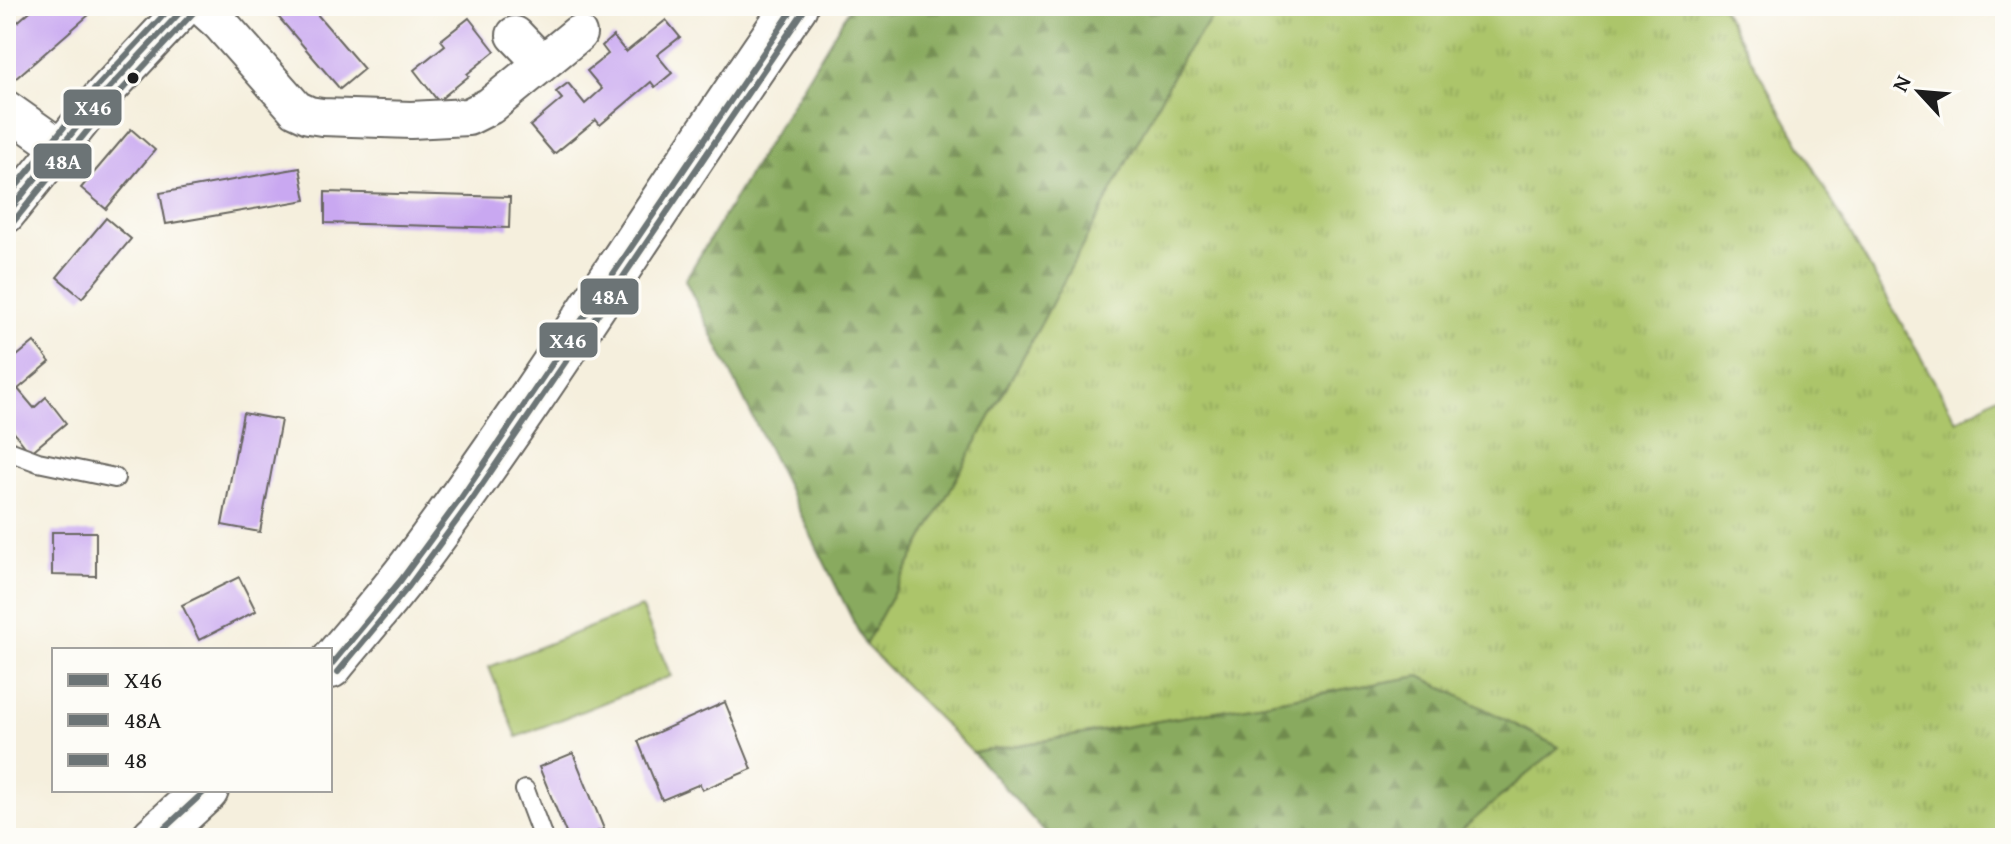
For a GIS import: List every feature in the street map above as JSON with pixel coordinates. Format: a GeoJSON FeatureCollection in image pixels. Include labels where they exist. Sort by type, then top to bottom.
{"type":"FeatureCollection","features":[{"type":"Feature","properties":{"kind":"main road"},"geometry":{"type":"LineString","coordinates":[[332,664],[410,568],[485,463],[607,289],[707,133],[795,6]]}},
{"type":"Feature","properties":{"kind":"main road"},"geometry":{"type":"LineString","coordinates":[[154,838],[204,792]]}},
{"type":"Feature","properties":{"kind":"street"},"geometry":{"type":"LineString","coordinates":[[6,215],[101,97],[186,6]]}},
{"type":"Feature","properties":{"kind":"street"},"geometry":{"type":"LineString","coordinates":[[201,6],[220,23],[296,109],[309,115],[411,120],[468,117],[490,106],[578,34]]}},
{"type":"Feature","properties":{"kind":"street"},"geometry":{"type":"LineString","coordinates":[[515,35],[542,63]]}},
{"type":"Feature","properties":{"kind":"street"},"geometry":{"type":"LineString","coordinates":[[6,109],[61,148]]}},
{"type":"Feature","properties":{"kind":"lane"},"geometry":{"type":"LineString","coordinates":[[6,450],[38,462],[115,478]]}},
{"type":"Feature","properties":{"kind":"lane"},"geometry":{"type":"LineString","coordinates":[[525,790],[543,838]]}},
{"type":"Feature","properties":{"kind":"green space"},"geometry":{"type":"Polygon","coordinates":[[[851,6],[1221,6],[1182,58],[865,645],[685,280],[851,6]]]}},
{"type":"Feature","properties":{"kind":"green space"},"geometry":{"type":"Polygon","coordinates":[[[1221,6],[1721,6],[1957,421],[2005,391],[2005,838],[1452,838],[1558,747],[1420,676],[973,753],[865,645],[1182,58],[1221,6]]]}},
{"type":"Feature","properties":{"kind":"green space"},"geometry":{"type":"Polygon","coordinates":[[[641,607],[671,676],[517,737],[489,667],[641,607]]]}},
{"type":"Feature","properties":{"kind":"green space"},"geometry":{"type":"Polygon","coordinates":[[[1420,676],[1559,747],[1452,838],[1050,838],[973,753],[1420,676]]]}},
{"type":"Feature","properties":{"kind":"building"},"geometry":{"type":"Polygon","coordinates":[[[36,6],[83,6],[90,14],[15,79],[6,69],[6,32],[36,6]]]}},
{"type":"Feature","properties":{"kind":"building"},"geometry":{"type":"Polygon","coordinates":[[[269,6],[310,6],[364,69],[340,89],[269,6]]]}},
{"type":"Feature","properties":{"kind":"building"},"geometry":{"type":"Polygon","coordinates":[[[469,18],[495,51],[438,101],[414,70],[445,45],[441,40],[469,18]]]}},
{"type":"Feature","properties":{"kind":"building"},"geometry":{"type":"Polygon","coordinates":[[[666,20],[680,37],[657,55],[672,73],[655,87],[651,82],[600,125],[596,120],[554,154],[530,126],[562,99],[556,92],[568,83],[585,104],[602,89],[587,71],[608,54],[602,46],[613,36],[626,52],[666,20]]]}},
{"type":"Feature","properties":{"kind":"building"},"geometry":{"type":"Polygon","coordinates":[[[131,129],[155,150],[106,209],[81,188],[131,129]]]}},
{"type":"Feature","properties":{"kind":"building"},"geometry":{"type":"Polygon","coordinates":[[[300,168],[306,200],[166,224],[160,193],[300,168]]]}},
{"type":"Feature","properties":{"kind":"building"},"geometry":{"type":"Polygon","coordinates":[[[325,192],[510,197],[509,228],[325,223],[325,192]]]}},
{"type":"Feature","properties":{"kind":"building"},"geometry":{"type":"Polygon","coordinates":[[[106,218],[131,239],[82,298],[57,277],[106,218]]]}},
{"type":"Feature","properties":{"kind":"building"},"geometry":{"type":"Polygon","coordinates":[[[34,342],[50,362],[18,389],[34,408],[46,397],[66,423],[30,453],[6,422],[6,365],[34,342]]]}},
{"type":"Feature","properties":{"kind":"building"},"geometry":{"type":"Polygon","coordinates":[[[243,413],[281,420],[260,532],[222,525],[243,413]]]}},
{"type":"Feature","properties":{"kind":"building"},"geometry":{"type":"Polygon","coordinates":[[[52,532],[96,532],[96,576],[52,575],[52,532]]]}},
{"type":"Feature","properties":{"kind":"building"},"geometry":{"type":"Polygon","coordinates":[[[239,577],[256,611],[199,640],[182,605],[239,577]]]}},
{"type":"Feature","properties":{"kind":"building"},"geometry":{"type":"Polygon","coordinates":[[[725,702],[752,769],[702,790],[700,784],[662,800],[638,741],[725,702]]]}},
{"type":"Feature","properties":{"kind":"building"},"geometry":{"type":"Polygon","coordinates":[[[573,753],[604,829],[582,838],[568,838],[539,767],[573,753]]]}},
{"type":"Feature","properties":{"kind":"transit line","name":"48"},"geometry":{"type":"LineString","coordinates":[[6,199],[93,91],[172,6]]}},
{"type":"Feature","properties":{"kind":"transit line","name":"X46"},"geometry":{"type":"LineString","coordinates":[[6,215],[101,97],[186,6]]}},
{"type":"Feature","properties":{"kind":"transit line","name":"X46"},"geometry":{"type":"LineString","coordinates":[[332,664],[401,580],[461,498],[795,6]]}},
{"type":"Feature","properties":{"kind":"transit line","name":"48A"},"geometry":{"type":"LineString","coordinates":[[338,672],[409,586],[469,504],[803,12]]}},
{"type":"Feature","properties":{"kind":"transit line","name":"48A"},"geometry":{"type":"LineString","coordinates":[[14,221],[109,104],[193,13]]}},
{"type":"Feature","properties":{"kind":"transit line","name":"X46"},"geometry":{"type":"LineString","coordinates":[[154,838],[204,792]]}}]}
